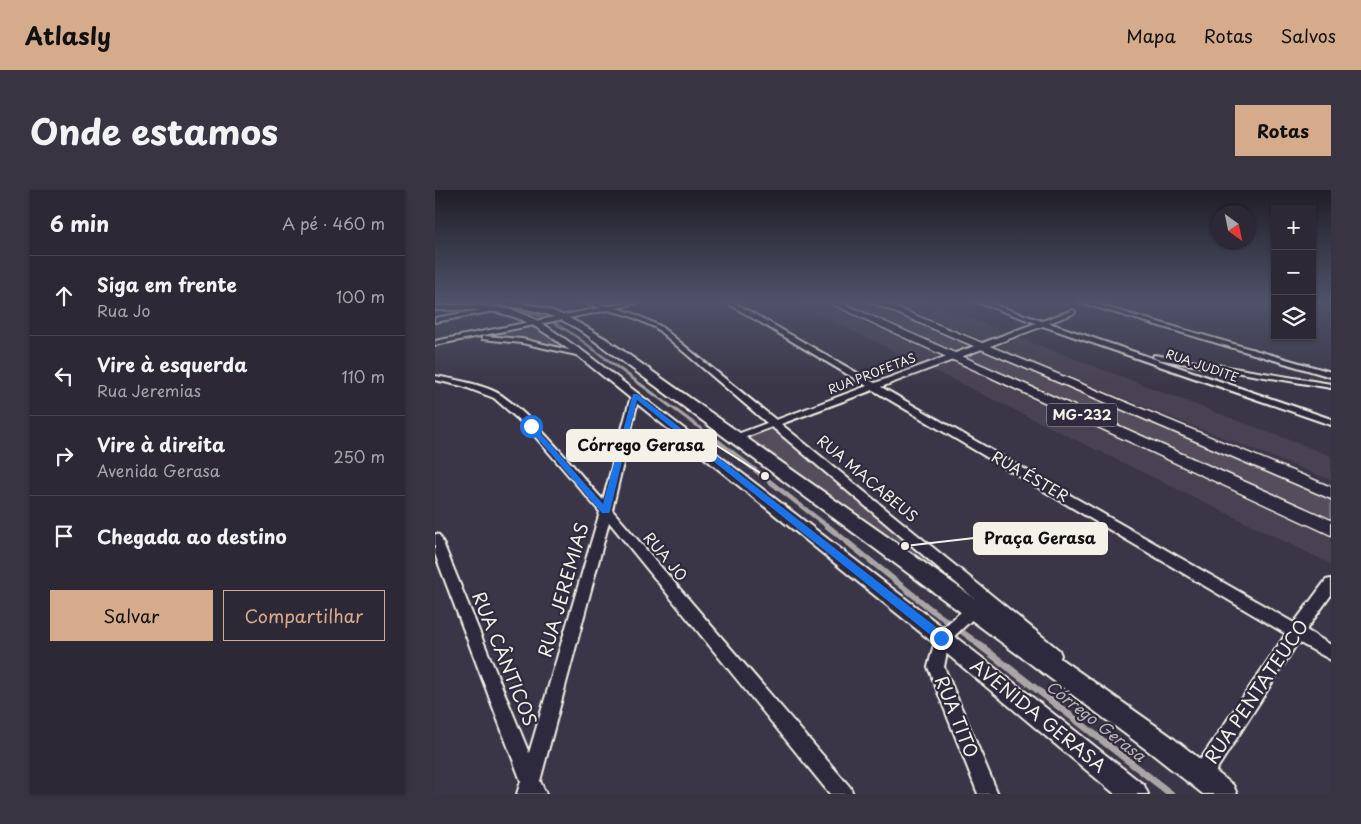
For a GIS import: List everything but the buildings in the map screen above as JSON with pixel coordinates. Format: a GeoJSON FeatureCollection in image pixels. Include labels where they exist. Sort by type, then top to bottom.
{"type":"FeatureCollection","features":[{"type":"Feature","properties":{"kind":"main road","name":"AVENIDA GERASA"},"geometry":{"type":"LineString","coordinates":[[549,330],[945,635],[1135,794]]}},
{"type":"Feature","properties":{"kind":"main road","name":"AVENIDA GERASA"},"geometry":{"type":"LineString","coordinates":[[583,330],[603,341],[970,612],[1159,744],[1224,794]]}},
{"type":"Feature","properties":{"kind":"main road","name":"MG-232"},"geometry":{"type":"LineString","coordinates":[[895,330],[1331,528]]}},
{"type":"Feature","properties":{"kind":"main road","name":"MG-232"},"geometry":{"type":"LineString","coordinates":[[945,330],[1331,493]]}},
{"type":"Feature","properties":{"kind":"street"},"geometry":{"type":"LineString","coordinates":[[435,343],[501,330]]}},
{"type":"Feature","properties":{"kind":"street","name":"RUA MACABEUS"},"geometry":{"type":"LineString","coordinates":[[661,330],[775,423],[1159,744]]}},
{"type":"Feature","properties":{"kind":"street","name":"RUA ÉSTER"},"geometry":{"type":"LineString","coordinates":[[777,330],[1331,653]]}},
{"type":"Feature","properties":{"kind":"street","name":"RUA PROFETAS"},"geometry":{"type":"LineString","coordinates":[[735,438],[1026,330]]}},
{"type":"Feature","properties":{"kind":"street","name":"RUA JUDITE"},"geometry":{"type":"LineString","coordinates":[[1061,330],[1331,422]]}},
{"type":"Feature","properties":{"kind":"street"},"geometry":{"type":"LineString","coordinates":[[1177,330],[1331,376]]}},
{"type":"Feature","properties":{"kind":"street"},"geometry":{"type":"LineString","coordinates":[[460,338],[493,338],[522,341],[581,354]]}},
{"type":"Feature","properties":{"kind":"street"},"geometry":{"type":"LineString","coordinates":[[1123,351],[1331,386]]}},
{"type":"Feature","properties":{"kind":"street","name":"RUA JO"},"geometry":{"type":"LineString","coordinates":[[435,378],[464,384],[497,396],[531,426],[843,794]]}},
{"type":"Feature","properties":{"kind":"street","name":"RUA JEREMIAS"},"geometry":{"type":"LineString","coordinates":[[531,789],[635,396]]}},
{"type":"Feature","properties":{"kind":"street","name":"RUA CÂNTICOS"},"geometry":{"type":"LineString","coordinates":[[435,538],[531,789]]}},
{"type":"Feature","properties":{"kind":"street","name":"RUA PENTATEUCO"},"geometry":{"type":"LineString","coordinates":[[1201,776],[1296,632],[1331,584]]}},
{"type":"Feature","properties":{"kind":"street"},"geometry":{"type":"LineString","coordinates":[[945,635],[970,612]]}},
{"type":"Feature","properties":{"kind":"street","name":"RUA TITO"},"geometry":{"type":"LineString","coordinates":[[945,635],[935,667],[987,794]]}},
{"type":"Feature","properties":{"kind":"shaded area"},"geometry":{"type":"Polygon","coordinates":[[[505,330],[541,330],[569,349],[521,339],[473,336],[505,330]]]}},
{"type":"Feature","properties":{"kind":"shaded area"},"geometry":{"type":"Polygon","coordinates":[[[851,330],[887,330],[1331,534],[1331,564],[851,330]]]}},
{"type":"Feature","properties":{"kind":"shaded area"},"geometry":{"type":"Polygon","coordinates":[[[901,330],[937,330],[972,345],[952,353],[901,330]]]}},
{"type":"Feature","properties":{"kind":"shaded area"},"geometry":{"type":"Polygon","coordinates":[[[958,330],[1001,330],[1008,333],[985,341],[958,330]]]}},
{"type":"Feature","properties":{"kind":"shaded area"},"geometry":{"type":"Polygon","coordinates":[[[1020,338],[1331,456],[1331,480],[995,348],[1020,338]]]}},
{"type":"Feature","properties":{"kind":"shaded area"},"geometry":{"type":"Polygon","coordinates":[[[982,349],[1331,497],[1331,524],[962,358],[982,349]]]}},
{"type":"Feature","properties":{"kind":"shaded area"},"geometry":{"type":"Polygon","coordinates":[[[773,428],[1044,653],[745,439],[773,428]]]}},
{"type":"Feature","properties":{"kind":"waterway","name":"Córrego Gerasa"},"geometry":{"type":"LineString","coordinates":[[567,330],[608,360]]}},
{"type":"Feature","properties":{"kind":"waterway","name":"Córrego Gerasa"},"geometry":{"type":"LineString","coordinates":[[606,359],[707,433]]}},
{"type":"Feature","properties":{"kind":"waterway","name":"Córrego Gerasa"},"geometry":{"type":"LineString","coordinates":[[706,432],[827,526]]}},
{"type":"Feature","properties":{"kind":"waterway","name":"Córrego Gerasa"},"geometry":{"type":"LineString","coordinates":[[826,525],[933,611],[979,644]]}},
{"type":"Feature","properties":{"kind":"waterway","name":"Córrego Gerasa"},"geometry":{"type":"LineString","coordinates":[[977,643],[1171,794]]}},
{"type":"Feature","properties":{"kind":"place","name":"Córrego Gerasa"},"geometry":{"type":"Point","coordinates":[765,476]}},
{"type":"Feature","properties":{"kind":"place","name":"Praça Gerasa"},"geometry":{"type":"Point","coordinates":[905,546]}},
{"type":"Feature","properties":{"kind":"route"},"geometry":{"type":"LineString","coordinates":[[531,426],[605,511],[635,396],[941,638]]}}]}
